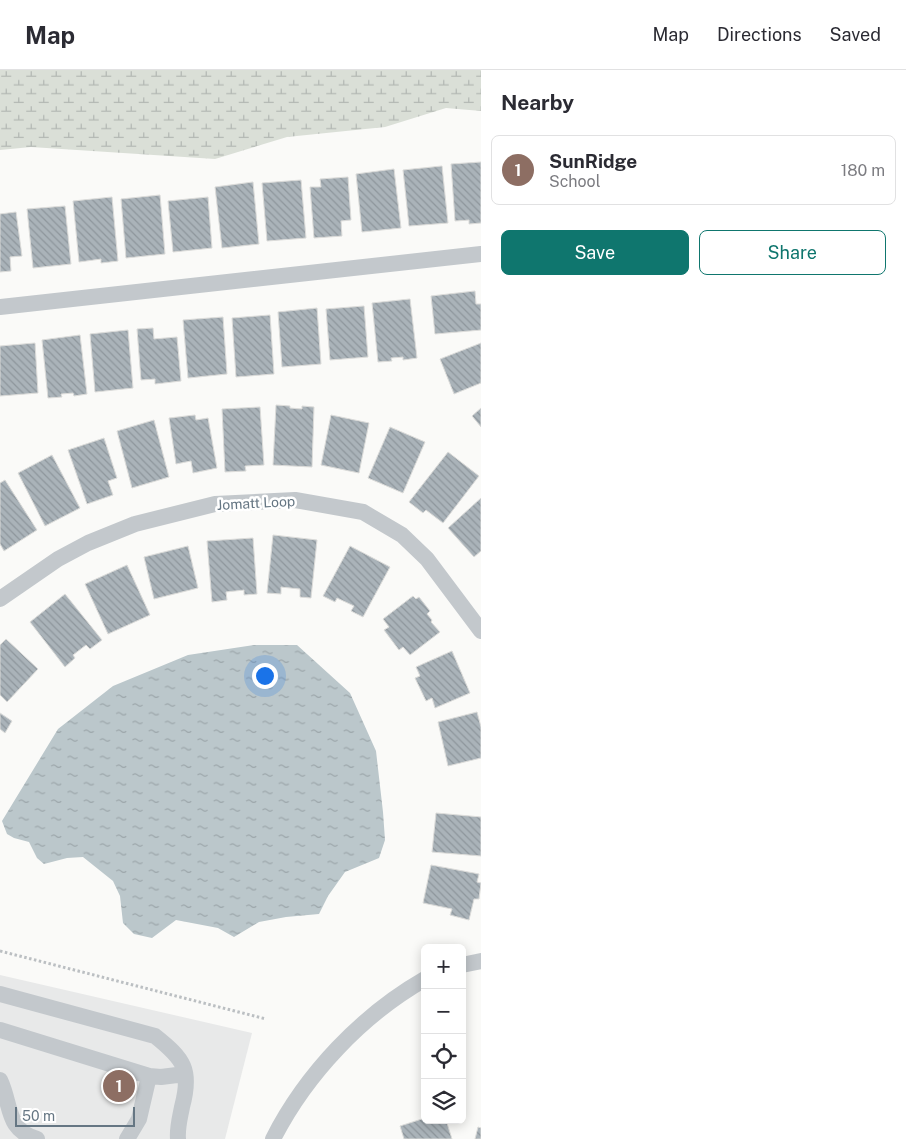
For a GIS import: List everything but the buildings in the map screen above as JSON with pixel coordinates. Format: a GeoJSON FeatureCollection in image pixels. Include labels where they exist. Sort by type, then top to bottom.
{"type":"FeatureCollection","features":[{"type":"Feature","properties":{"kind":"street"},"geometry":{"type":"LineString","coordinates":[[0,307],[481,254]]}},
{"type":"Feature","properties":{"kind":"street","name":"Jomatt Loop"},"geometry":{"type":"LineString","coordinates":[[0,599],[58,559],[88,543],[135,524],[215,504],[295,500],[363,512],[402,534],[427,559],[481,631]]}},
{"type":"Feature","properties":{"kind":"street"},"geometry":{"type":"LineString","coordinates":[[466,965],[481,961]]}},
{"type":"Feature","properties":{"kind":"street"},"geometry":{"type":"LineString","coordinates":[[274,1139],[287,1112],[306,1085],[355,1030],[380,1008],[421,982]]}},
{"type":"Feature","properties":{"kind":"street"},"geometry":{"type":"LineString","coordinates":[[0,994],[156,1036],[175,1052],[183,1065],[185,1074],[186,1089],[178,1125],[178,1139]]}},
{"type":"Feature","properties":{"kind":"street"},"geometry":{"type":"LineString","coordinates":[[0,1030],[149,1076],[161,1077],[185,1074]]}},
{"type":"Feature","properties":{"kind":"street"},"geometry":{"type":"LineString","coordinates":[[127,1139],[139,1119],[149,1076]]}},
{"type":"Feature","properties":{"kind":"street"},"geometry":{"type":"LineString","coordinates":[[0,1080],[10,1114],[18,1129],[37,1139]]}},
{"type":"Feature","properties":{"kind":"path"},"geometry":{"type":"LineString","coordinates":[[0,951],[266,1019]]}},
{"type":"Feature","properties":{"kind":"shaded area"},"geometry":{"type":"Polygon","coordinates":[[[0,975],[252,1033],[225,1139],[0,1139],[0,975]]]}},
{"type":"Feature","properties":{"kind":"green space"},"geometry":{"type":"Polygon","coordinates":[[[0,70],[481,70],[481,111],[446,108],[385,127],[287,137],[215,159],[31,147],[0,150],[0,70]]]}},
{"type":"Feature","properties":{"kind":"water"},"geometry":{"type":"Polygon","coordinates":[[[254,645],[297,645],[350,693],[376,751],[385,840],[379,858],[345,872],[328,896],[319,914],[259,922],[234,937],[218,928],[176,920],[152,938],[134,934],[123,923],[120,896],[113,881],[83,857],[67,858],[44,864],[37,858],[29,842],[7,834],[2,821],[58,729],[113,686],[188,655],[254,645]]]}},
{"type":"Feature","properties":{"kind":"place","name":"SunRidge"},"geometry":{"type":"Point","coordinates":[119,1086]}}]}
